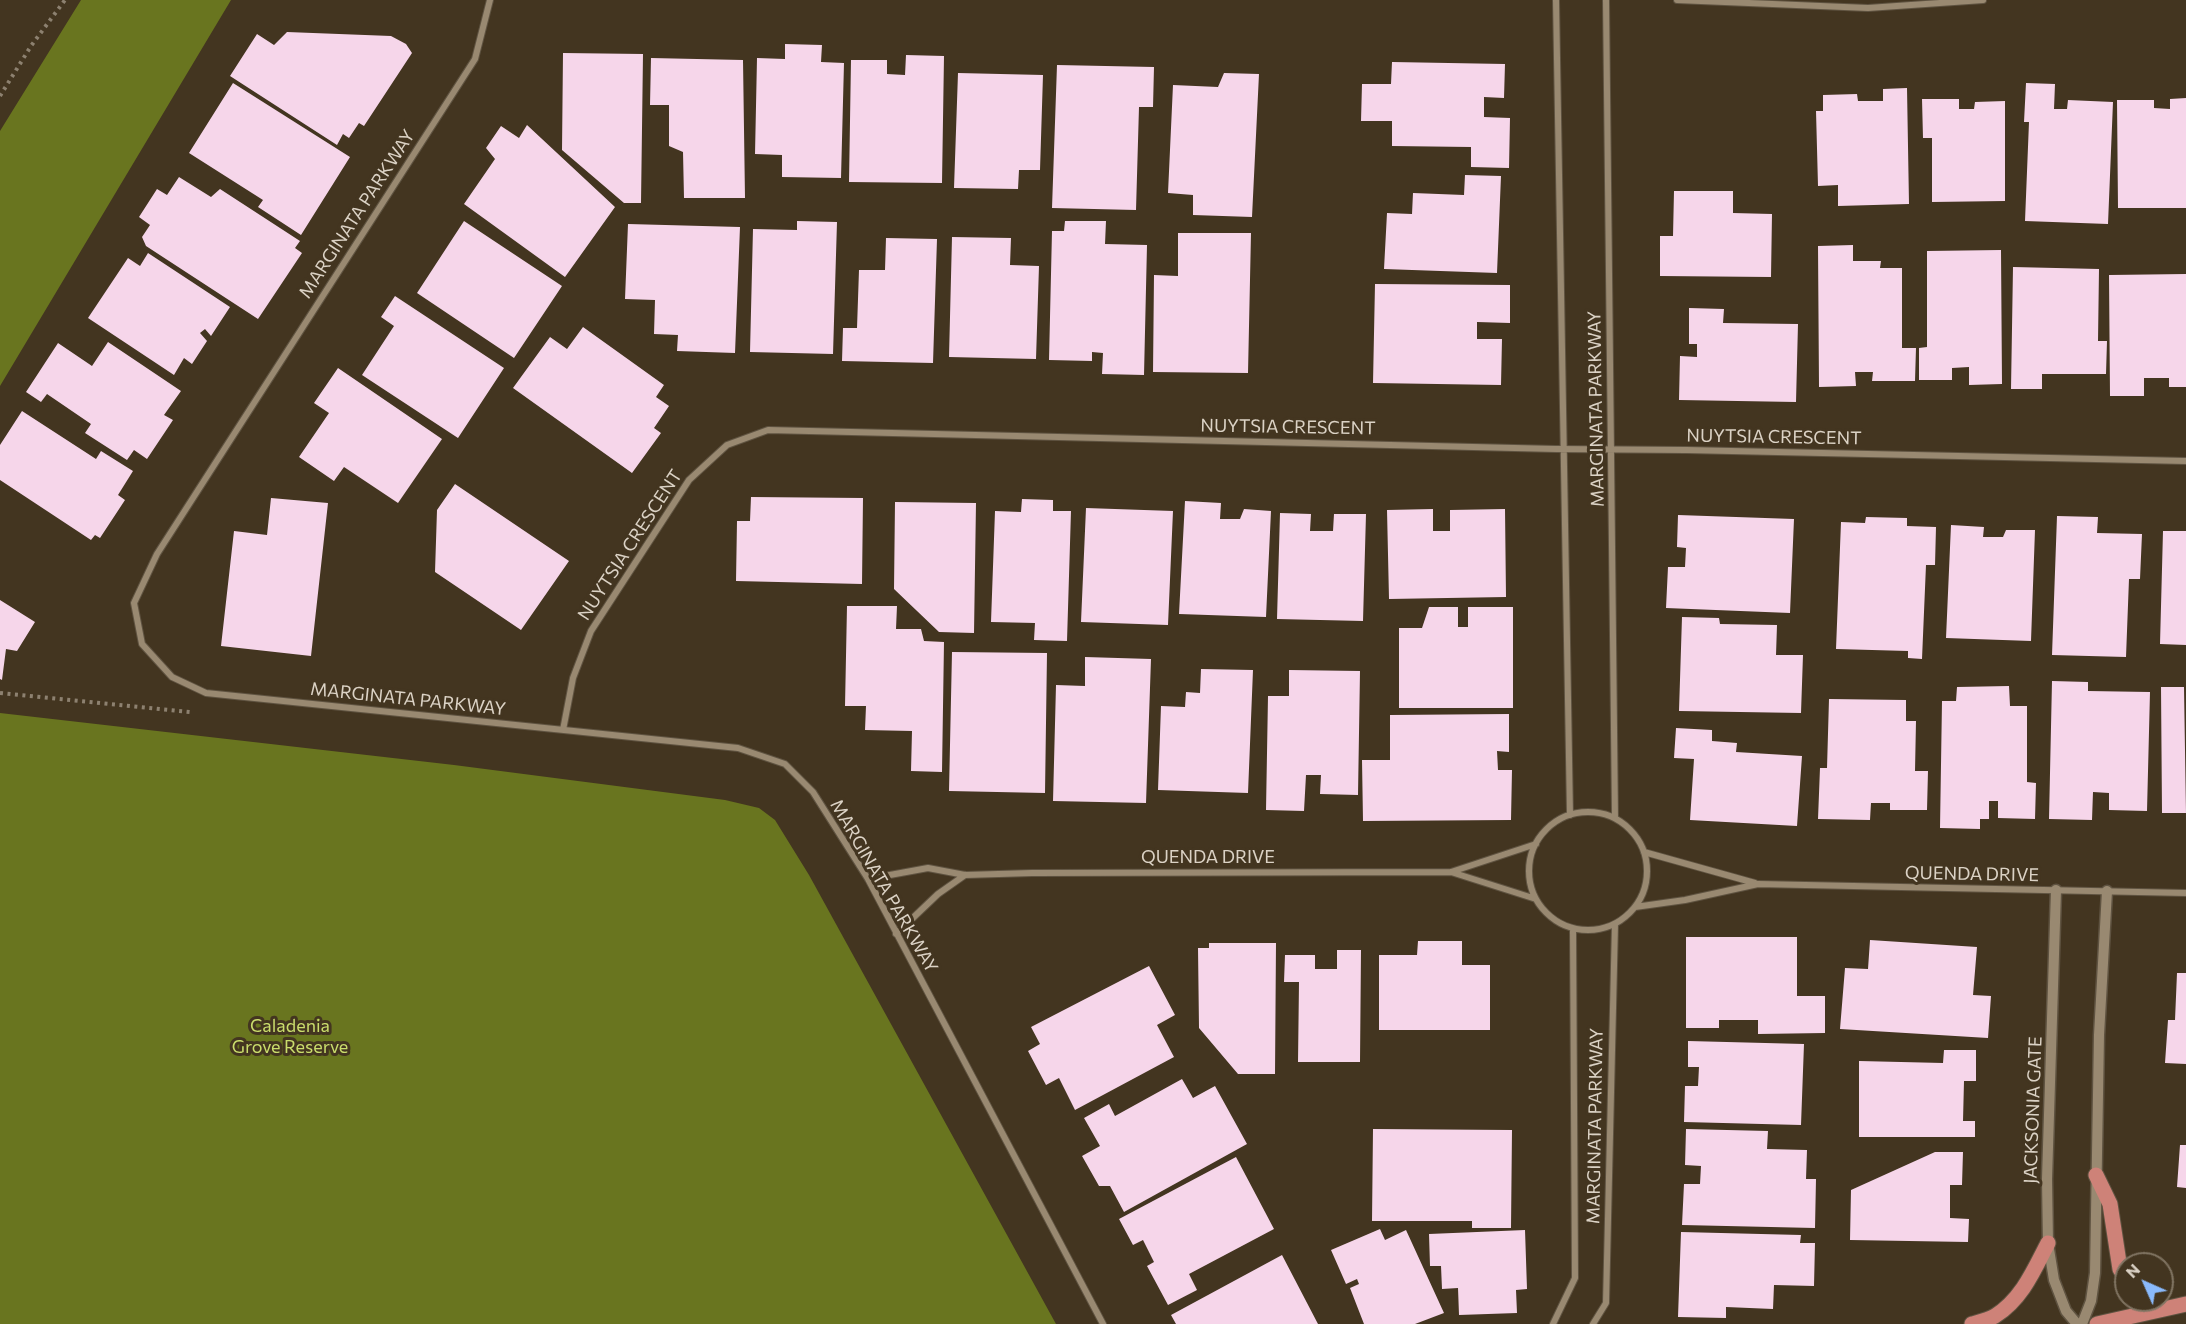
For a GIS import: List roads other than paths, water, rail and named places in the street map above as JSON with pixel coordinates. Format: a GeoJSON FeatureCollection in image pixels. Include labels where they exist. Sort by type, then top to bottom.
{"type":"FeatureCollection","features":[{"type":"Feature","properties":{"kind":"main road"},"geometry":{"type":"LineString","coordinates":[[2096,1175],[2110,1204],[2117,1252]]}},
{"type":"Feature","properties":{"kind":"main road"},"geometry":{"type":"LineString","coordinates":[[1972,1324],[1994,1316],[2016,1298],[2027,1284],[2048,1243]]}},
{"type":"Feature","properties":{"kind":"main road"},"geometry":{"type":"LineString","coordinates":[[2097,1324],[2180,1305]]}},
{"type":"Feature","properties":{"kind":"street","name":"MARGINATA PARKWAY"},"geometry":{"type":"LineString","coordinates":[[490,0],[475,58],[157,554],[134,603],[142,644],[172,677],[206,693],[738,748],[785,764],[813,792],[868,879],[1103,1324]]}},
{"type":"Feature","properties":{"kind":"street","name":"MARGINATA PARKWAY"},"geometry":{"type":"LineString","coordinates":[[1556,0],[1570,815]]}},
{"type":"Feature","properties":{"kind":"street","name":"MARGINATA PARKWAY"},"geometry":{"type":"LineString","coordinates":[[1606,0],[1615,818]]}},
{"type":"Feature","properties":{"kind":"street"},"geometry":{"type":"LineString","coordinates":[[1677,0],[1868,8],[1983,0]]}},
{"type":"Feature","properties":{"kind":"street","name":"NUYTSIA CRESCENT"},"geometry":{"type":"LineString","coordinates":[[563,730],[573,678],[591,631],[689,480],[727,444],[768,430],[2186,461]]}},
{"type":"Feature","properties":{"kind":"street"},"geometry":{"type":"LineString","coordinates":[[1585,812],[1600,813],[1615,818],[1633,833],[1644,852],[1647,881],[1642,895],[1626,917],[1601,929],[1573,929],[1558,922],[1545,912],[1536,899],[1530,881],[1530,862],[1536,844],[1556,822],[1570,815],[1585,812]]}},
{"type":"Feature","properties":{"kind":"street","name":"QUENDA DRIVE"},"geometry":{"type":"LineString","coordinates":[[1451,872],[1536,844]]}},
{"type":"Feature","properties":{"kind":"street","name":"QUENDA DRIVE"},"geometry":{"type":"LineString","coordinates":[[1644,852],[1758,884]]}},
{"type":"Feature","properties":{"kind":"street","name":"QUENDA DRIVE"},"geometry":{"type":"LineString","coordinates":[[868,879],[927,868],[965,875],[1451,872],[1536,899]]}},
{"type":"Feature","properties":{"kind":"street"},"geometry":{"type":"LineString","coordinates":[[896,934],[938,894],[965,875]]}},
{"type":"Feature","properties":{"kind":"street","name":"QUENDA DRIVE"},"geometry":{"type":"LineString","coordinates":[[1635,907],[1685,900],[1758,884],[2186,893]]}},
{"type":"Feature","properties":{"kind":"street","name":"JACKSONIA GATE"},"geometry":{"type":"LineString","coordinates":[[2056,890],[2048,1243],[2054,1280],[2066,1311],[2077,1324]]}},
{"type":"Feature","properties":{"kind":"street"},"geometry":{"type":"LineString","coordinates":[[2082,1324],[2091,1301],[2095,1273],[2099,1035],[2107,891]]}},
{"type":"Feature","properties":{"kind":"street","name":"MARGINATA PARKWAY"},"geometry":{"type":"LineString","coordinates":[[1593,1324],[1606,1303],[1615,924]]}},
{"type":"Feature","properties":{"kind":"street","name":"MARGINATA PARKWAY"},"geometry":{"type":"LineString","coordinates":[[1553,1324],[1575,1278],[1573,929]]}},
{"type":"Feature","properties":{"kind":"park label","name":"Caladenia Grove Reserve"},"geometry":{"type":"Point","coordinates":[290,1036]}}]}
